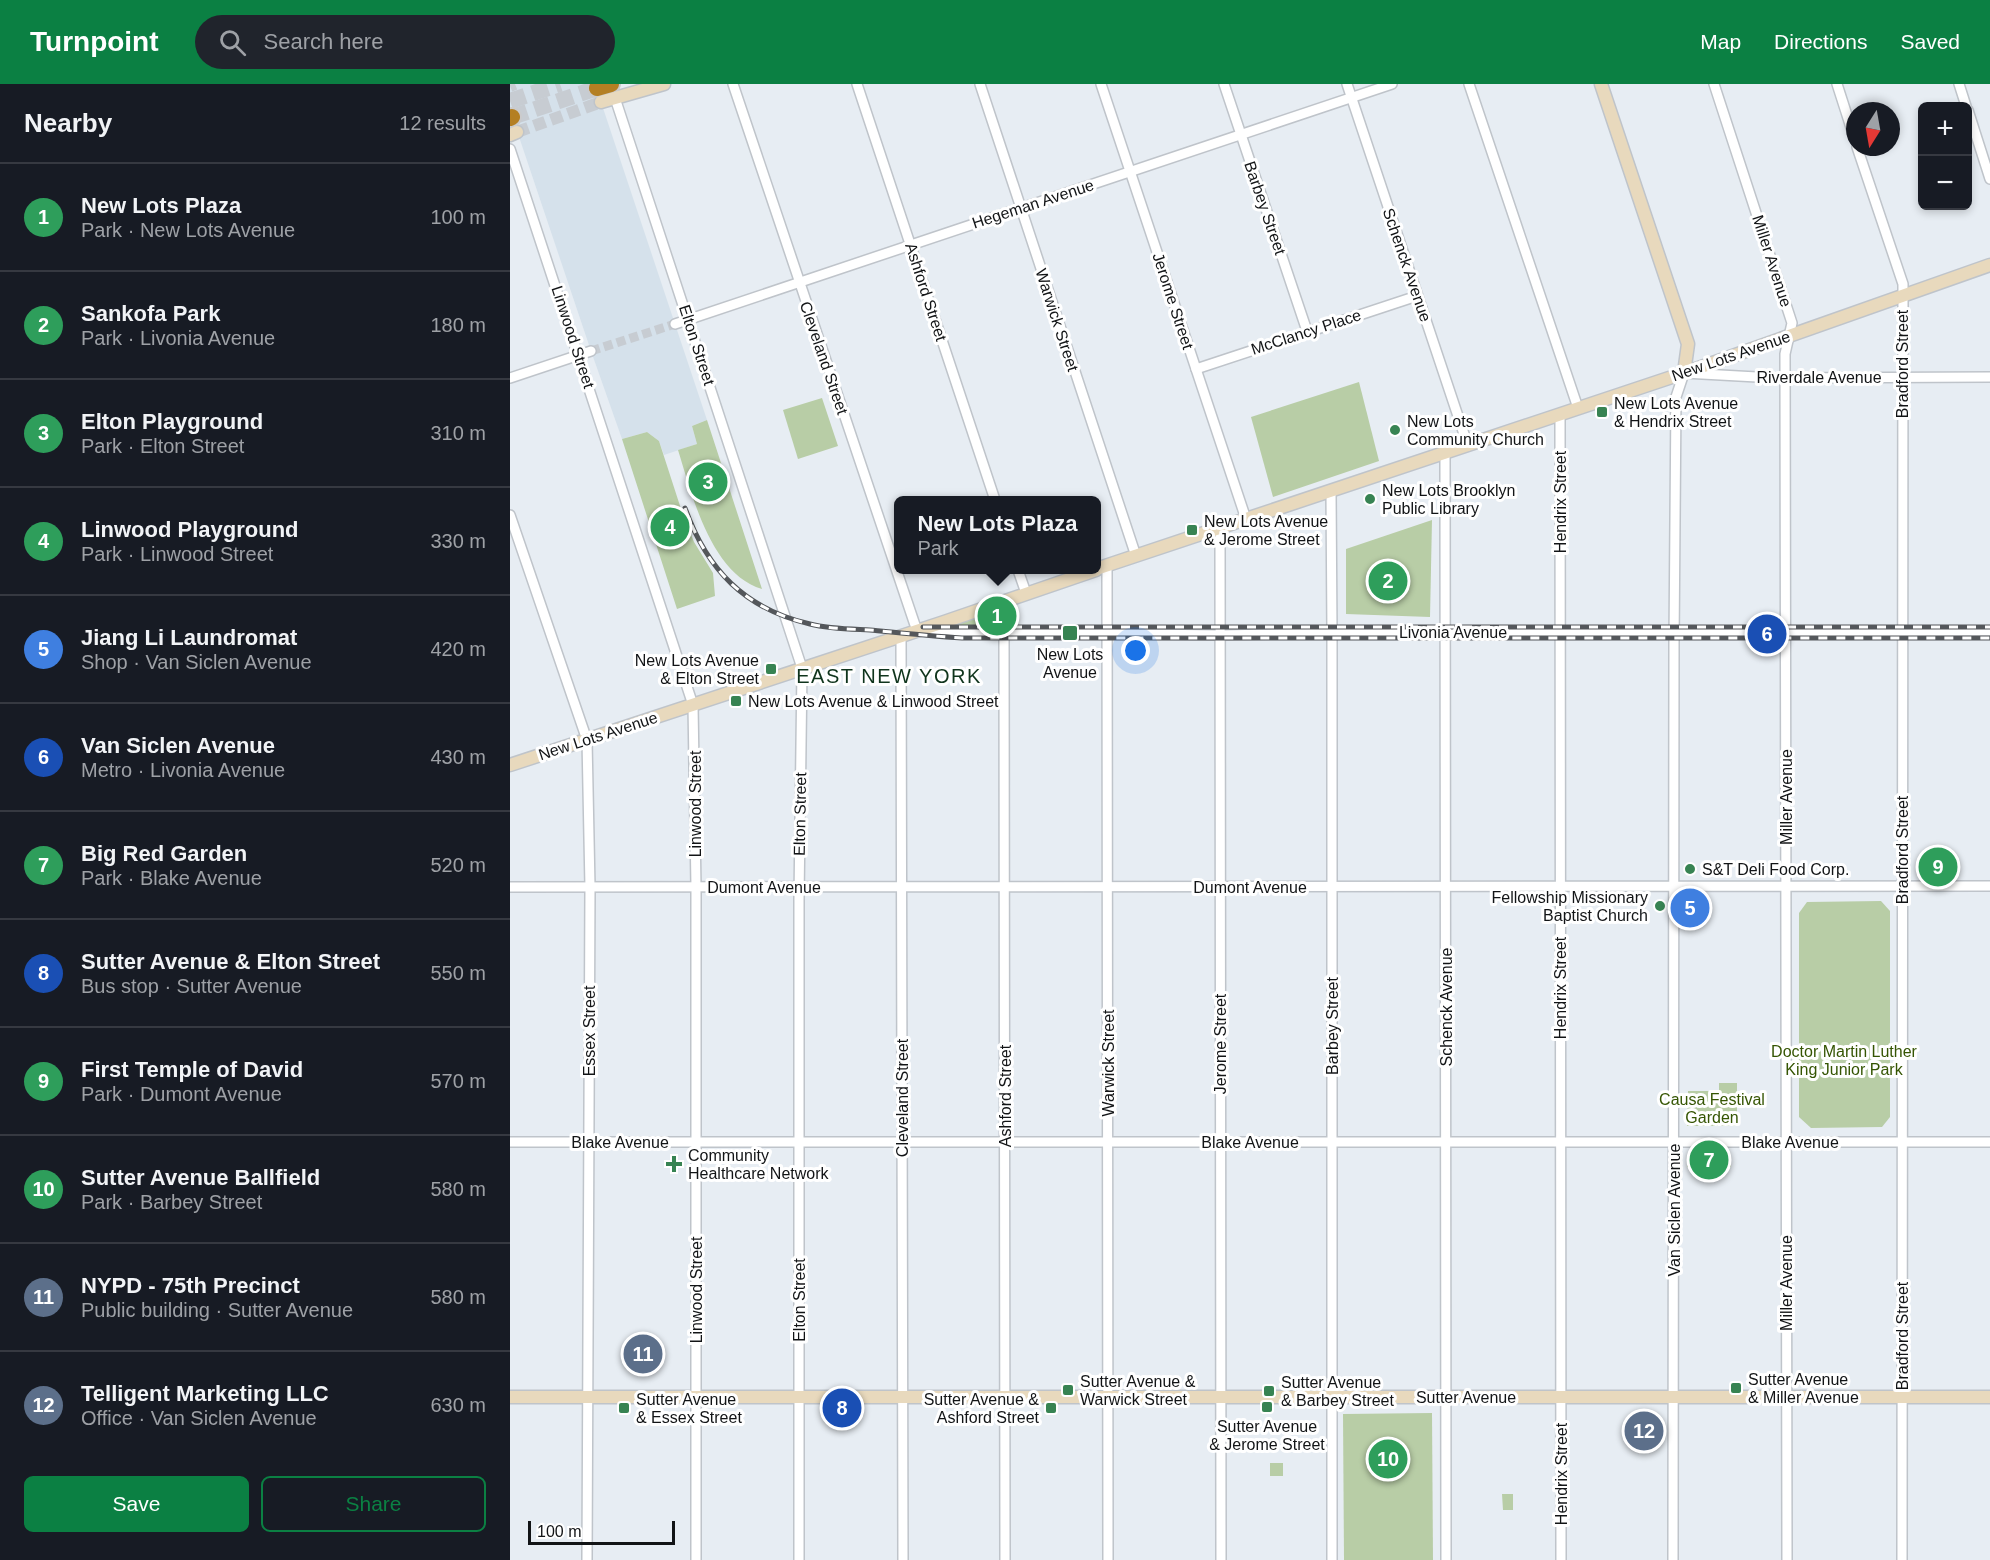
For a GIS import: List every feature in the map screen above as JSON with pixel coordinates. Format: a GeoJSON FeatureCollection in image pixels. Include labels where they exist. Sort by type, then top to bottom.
{"type":"FeatureCollection","features":[{"type":"Feature","properties":{"kind":"street"},"geometry":{"type":"LineString","coordinates":[[606,93],[664,84]]}},
{"type":"Feature","properties":{"kind":"street","name":"Cleveland Street"},"geometry":{"type":"LineString","coordinates":[[733,84],[894,563]]}},
{"type":"Feature","properties":{"kind":"street","name":"Ashford Street"},"geometry":{"type":"LineString","coordinates":[[857,84],[993,496]]}},
{"type":"Feature","properties":{"kind":"street","name":"Warwick Street"},"geometry":{"type":"LineString","coordinates":[[980,84],[1136,556]]}},
{"type":"Feature","properties":{"kind":"street","name":"Jerome Street"},"geometry":{"type":"LineString","coordinates":[[1101,84],[1246,519]]}},
{"type":"Feature","properties":{"kind":"street","name":"Barbey Street"},"geometry":{"type":"LineString","coordinates":[[1224,84],[1307,331]]}},
{"type":"Feature","properties":{"kind":"street","name":"Schenck Avenue"},"geometry":{"type":"LineString","coordinates":[[1347,84],[1467,446]]}},
{"type":"Feature","properties":{"kind":"street","name":"Hegeman Avenue"},"geometry":{"type":"LineString","coordinates":[[675,324],[1392,84]]}},
{"type":"Feature","properties":{"kind":"street"},"geometry":{"type":"LineString","coordinates":[[1469,84],[1578,408]]}},
{"type":"Feature","properties":{"kind":"street","name":"Van Siclen Avenue"},"geometry":{"type":"LineString","coordinates":[[1601,84],[1688,344],[1684,373],[1676,397],[1673,1560]]}},
{"type":"Feature","properties":{"kind":"street","name":"Miller Avenue"},"geometry":{"type":"LineString","coordinates":[[1714,84],[1792,323],[1785,354],[1787,1560]]}},
{"type":"Feature","properties":{"kind":"street"},"geometry":{"type":"LineString","coordinates":[[1837,84],[1846,112]]}},
{"type":"Feature","properties":{"kind":"street"},"geometry":{"type":"LineString","coordinates":[[1959,84],[1965,102]]}},
{"type":"Feature","properties":{"kind":"street","name":"Elton Street"},"geometry":{"type":"LineString","coordinates":[[606,93],[689,319],[802,668],[799,887],[799,1560]]}},
{"type":"Feature","properties":{"kind":"street"},"geometry":{"type":"LineString","coordinates":[[1972,123],[1990,179]]}},
{"type":"Feature","properties":{"kind":"street","name":"Linwood Street"},"geometry":{"type":"LineString","coordinates":[[510,149],[693,705],[696,887],[696,1560]]}},
{"type":"Feature","properties":{"kind":"street","name":"Bradford Street"},"geometry":{"type":"LineString","coordinates":[[1860,156],[1903,284],[1902,1560]]}},
{"type":"Feature","properties":{"kind":"street","name":"New Lots Avenue"},"geometry":{"type":"LineString","coordinates":[[1101,568],[1684,373],[1990,265]]}},
{"type":"Feature","properties":{"kind":"street","name":"McClancy Place"},"geometry":{"type":"LineString","coordinates":[[1196,369],[1417,296]]}},
{"type":"Feature","properties":{"kind":"street"},"geometry":{"type":"LineString","coordinates":[[510,378],[591,351]]}},
{"type":"Feature","properties":{"kind":"street","name":"Riverdale Avenue"},"geometry":{"type":"LineString","coordinates":[[1684,373],[1785,378],[1990,377]]}},
{"type":"Feature","properties":{"kind":"street","name":"Hendrix Street"},"geometry":{"type":"LineString","coordinates":[[1560,415],[1561,1560]]}},
{"type":"Feature","properties":{"kind":"street","name":"Schenck Avenue"},"geometry":{"type":"LineString","coordinates":[[1445,454],[1446,1560]]}},
{"type":"Feature","properties":{"kind":"street","name":"Barbey Street"},"geometry":{"type":"LineString","coordinates":[[1330,491],[1332,1560]]}},
{"type":"Feature","properties":{"kind":"street","name":"Essex Street"},"geometry":{"type":"LineString","coordinates":[[510,515],[587,740],[590,887],[587,1560]]}},
{"type":"Feature","properties":{"kind":"street","name":"Jerome Street"},"geometry":{"type":"LineString","coordinates":[[1220,528],[1221,1560]]}},
{"type":"Feature","properties":{"kind":"street","name":"Cleveland Street"},"geometry":{"type":"LineString","coordinates":[[898,574],[917,631]]}},
{"type":"Feature","properties":{"kind":"street"},"geometry":{"type":"LineString","coordinates":[[1019,574],[1026,593]]}},
{"type":"Feature","properties":{"kind":"street","name":"New Lots Avenue"},"geometry":{"type":"LineString","coordinates":[[510,765],[1082,574]]}},
{"type":"Feature","properties":{"kind":"street","name":"Warwick Street"},"geometry":{"type":"LineString","coordinates":[[1101,574],[1107,634],[1108,1560]]}},
{"type":"Feature","properties":{"kind":"street","name":"Livonia Avenue"},"geometry":{"type":"LineString","coordinates":[[917,631],[1107,634],[1990,631]]}},
{"type":"Feature","properties":{"kind":"street","name":"Ashford Street"},"geometry":{"type":"LineString","coordinates":[[1004,633],[1005,1560]]}},
{"type":"Feature","properties":{"kind":"street","name":"Cleveland Street"},"geometry":{"type":"LineString","coordinates":[[901,636],[903,1560]]}},
{"type":"Feature","properties":{"kind":"street","name":"Dumont Avenue"},"geometry":{"type":"LineString","coordinates":[[510,887],[1990,886]]}},
{"type":"Feature","properties":{"kind":"street","name":"Blake Avenue"},"geometry":{"type":"LineString","coordinates":[[510,1142],[1990,1142]]}},
{"type":"Feature","properties":{"kind":"street","name":"Sutter Avenue"},"geometry":{"type":"LineString","coordinates":[[510,1397],[1990,1397]]}},
{"type":"Feature","properties":{"kind":"shaded area"},"geometry":{"type":"Polygon","coordinates":[[[510,84],[595,84],[707,420],[692,426],[697,444],[664,455],[659,441],[647,432],[622,439],[510,110],[510,84]]]}},
{"type":"Feature","properties":{"kind":"green space"},"geometry":{"type":"Polygon","coordinates":[[[1359,382],[1379,461],[1273,497],[1251,417],[1359,382]]]}},
{"type":"Feature","properties":{"kind":"green space"},"geometry":{"type":"Polygon","coordinates":[[[822,398],[838,446],[798,459],[783,410],[822,398]]]}},
{"type":"Feature","properties":{"kind":"green space"},"geometry":{"type":"Polygon","coordinates":[[[707,420],[762,589],[744,581],[729,567],[706,531],[690,489],[678,450],[697,444],[692,426],[707,420]]]}},
{"type":"Feature","properties":{"kind":"green space"},"geometry":{"type":"Polygon","coordinates":[[[647,432],[659,441],[694,542],[713,573],[715,596],[677,609],[622,439],[647,432]]]}},
{"type":"Feature","properties":{"kind":"green space"},"geometry":{"type":"Polygon","coordinates":[[[1432,520],[1430,617],[1346,614],[1346,549],[1432,520]]]}},
{"type":"Feature","properties":{"kind":"green space"},"geometry":{"type":"Polygon","coordinates":[[[1013,608],[1014,626],[957,625],[955,623],[1013,608]]]}},
{"type":"Feature","properties":{"kind":"green space"},"geometry":{"type":"Polygon","coordinates":[[[1917,862],[1959,862],[1959,871],[1917,872],[1917,862]]]}},
{"type":"Feature","properties":{"kind":"green space","name":"Doctor Martin Luther King Junior Park"},"geometry":{"type":"Polygon","coordinates":[[[1881,901],[1890,911],[1890,1117],[1882,1127],[1811,1128],[1799,1117],[1799,913],[1807,902],[1881,901]]]}},
{"type":"Feature","properties":{"kind":"green space","name":"Causa Festival Garden"},"geometry":{"type":"Polygon","coordinates":[[[1719,1083],[1737,1083],[1737,1126],[1687,1126],[1688,1091],[1719,1091],[1719,1083]]]}},
{"type":"Feature","properties":{"kind":"green space"},"geometry":{"type":"Polygon","coordinates":[[[1688,1155],[1731,1155],[1731,1167],[1687,1167],[1688,1155]]]}},
{"type":"Feature","properties":{"kind":"green space"},"geometry":{"type":"Polygon","coordinates":[[[1432,1413],[1433,1560],[1344,1560],[1343,1414],[1432,1413]]]}},
{"type":"Feature","properties":{"kind":"green space"},"geometry":{"type":"Polygon","coordinates":[[[1270,1463],[1283,1463],[1283,1476],[1270,1476],[1270,1463]]]}},
{"type":"Feature","properties":{"kind":"green space"},"geometry":{"type":"Polygon","coordinates":[[[1502,1494],[1513,1494],[1513,1510],[1503,1510],[1502,1494]]]}},
{"type":"Feature","properties":{"kind":"tunnel"},"geometry":{"type":"LineString","coordinates":[[510,86],[515,84]]}},
{"type":"Feature","properties":{"kind":"tunnel"},"geometry":{"type":"LineString","coordinates":[[510,101],[560,84]]}},
{"type":"Feature","properties":{"kind":"tunnel"},"geometry":{"type":"LineString","coordinates":[[512,117],[597,88]]}},
{"type":"Feature","properties":{"kind":"tunnel"},"geometry":{"type":"LineString","coordinates":[[517,132],[601,102]]}},
{"type":"Feature","properties":{"kind":"tunnel"},"geometry":{"type":"LineString","coordinates":[[591,351],[675,324]]}},
{"type":"Feature","properties":{"kind":"railway"},"geometry":{"type":"LineString","coordinates":[[685,508],[705,550],[731,584],[766,608],[810,624],[832,628],[962,638],[1990,638]]}},
{"type":"Feature","properties":{"kind":"railway"},"geometry":{"type":"LineString","coordinates":[[923,627],[1990,627]]}},
{"type":"Feature","properties":{"kind":"place","name":"New Lots Avenue & Hendrix Street"},"geometry":{"type":"Point","coordinates":[1602,412]}},
{"type":"Feature","properties":{"kind":"place","name":"New Lots Community Church"},"geometry":{"type":"Point","coordinates":[1395,430]}},
{"type":"Feature","properties":{"kind":"place","name":"Elton Playground"},"geometry":{"type":"Point","coordinates":[708,482]}},
{"type":"Feature","properties":{"kind":"place","name":"New Lots Brooklyn Public Library"},"geometry":{"type":"Point","coordinates":[1370,499]}},
{"type":"Feature","properties":{"kind":"place","name":"Linwood Playground"},"geometry":{"type":"Point","coordinates":[670,527]}},
{"type":"Feature","properties":{"kind":"place","name":"New Lots Avenue & Jerome Street"},"geometry":{"type":"Point","coordinates":[1192,530]}},
{"type":"Feature","properties":{"kind":"place","name":"Sankofa Park"},"geometry":{"type":"Point","coordinates":[1388,581]}},
{"type":"Feature","properties":{"kind":"place","name":"New Lots Plaza"},"geometry":{"type":"Point","coordinates":[997,616]}},
{"type":"Feature","properties":{"kind":"place","name":"New Lots Avenue"},"geometry":{"type":"Point","coordinates":[1070,633]}},
{"type":"Feature","properties":{"kind":"place","name":"Van Siclen Avenue"},"geometry":{"type":"Point","coordinates":[1767,634]}},
{"type":"Feature","properties":{"kind":"place","name":"New Lots Avenue & Elton Street"},"geometry":{"type":"Point","coordinates":[771,669]}},
{"type":"Feature","properties":{"kind":"place","name":"New Lots Avenue & Linwood Street"},"geometry":{"type":"Point","coordinates":[736,701]}},
{"type":"Feature","properties":{"kind":"place","name":"First Temple of David"},"geometry":{"type":"Point","coordinates":[1938,867]}},
{"type":"Feature","properties":{"kind":"place","name":"S&T Deli Food Corp."},"geometry":{"type":"Point","coordinates":[1690,869]}},
{"type":"Feature","properties":{"kind":"place","name":"Fellowship Missionary Baptist Church"},"geometry":{"type":"Point","coordinates":[1660,906]}},
{"type":"Feature","properties":{"kind":"place","name":"Jiang Li Laundromat"},"geometry":{"type":"Point","coordinates":[1690,908]}},
{"type":"Feature","properties":{"kind":"place","name":"Big Red Garden"},"geometry":{"type":"Point","coordinates":[1709,1160]}},
{"type":"Feature","properties":{"kind":"place","name":"Community Healthcare Network"},"geometry":{"type":"Point","coordinates":[674,1164]}},
{"type":"Feature","properties":{"kind":"place","name":"NYPD - 75th Precinct"},"geometry":{"type":"Point","coordinates":[643,1354]}},
{"type":"Feature","properties":{"kind":"place","name":"Sutter Avenue & Miller Avenue"},"geometry":{"type":"Point","coordinates":[1736,1388]}},
{"type":"Feature","properties":{"kind":"place","name":"Sutter Avenue & Warwick Street"},"geometry":{"type":"Point","coordinates":[1068,1390]}},
{"type":"Feature","properties":{"kind":"place","name":"Sutter Avenue & Barbey Street"},"geometry":{"type":"Point","coordinates":[1269,1391]}},
{"type":"Feature","properties":{"kind":"place","name":"Sutter Avenue & Jerome Street"},"geometry":{"type":"Point","coordinates":[1267,1407]}},
{"type":"Feature","properties":{"kind":"place","name":"Sutter Avenue & Essex Street"},"geometry":{"type":"Point","coordinates":[624,1408]}},
{"type":"Feature","properties":{"kind":"place","name":"Sutter Avenue & Elton Street"},"geometry":{"type":"Point","coordinates":[842,1408]}},
{"type":"Feature","properties":{"kind":"place","name":"Sutter Avenue & Ashford Street"},"geometry":{"type":"Point","coordinates":[1051,1408]}},
{"type":"Feature","properties":{"kind":"place","name":"Telligent Marketing LLC"},"geometry":{"type":"Point","coordinates":[1644,1431]}},
{"type":"Feature","properties":{"kind":"place","name":"Sutter Avenue Ballfield"},"geometry":{"type":"Point","coordinates":[1388,1459]}},
{"type":"Feature","properties":{"kind":"district","name":"EAST NEW YORK"},"geometry":{"type":"Point","coordinates":[889,676]}}]}
